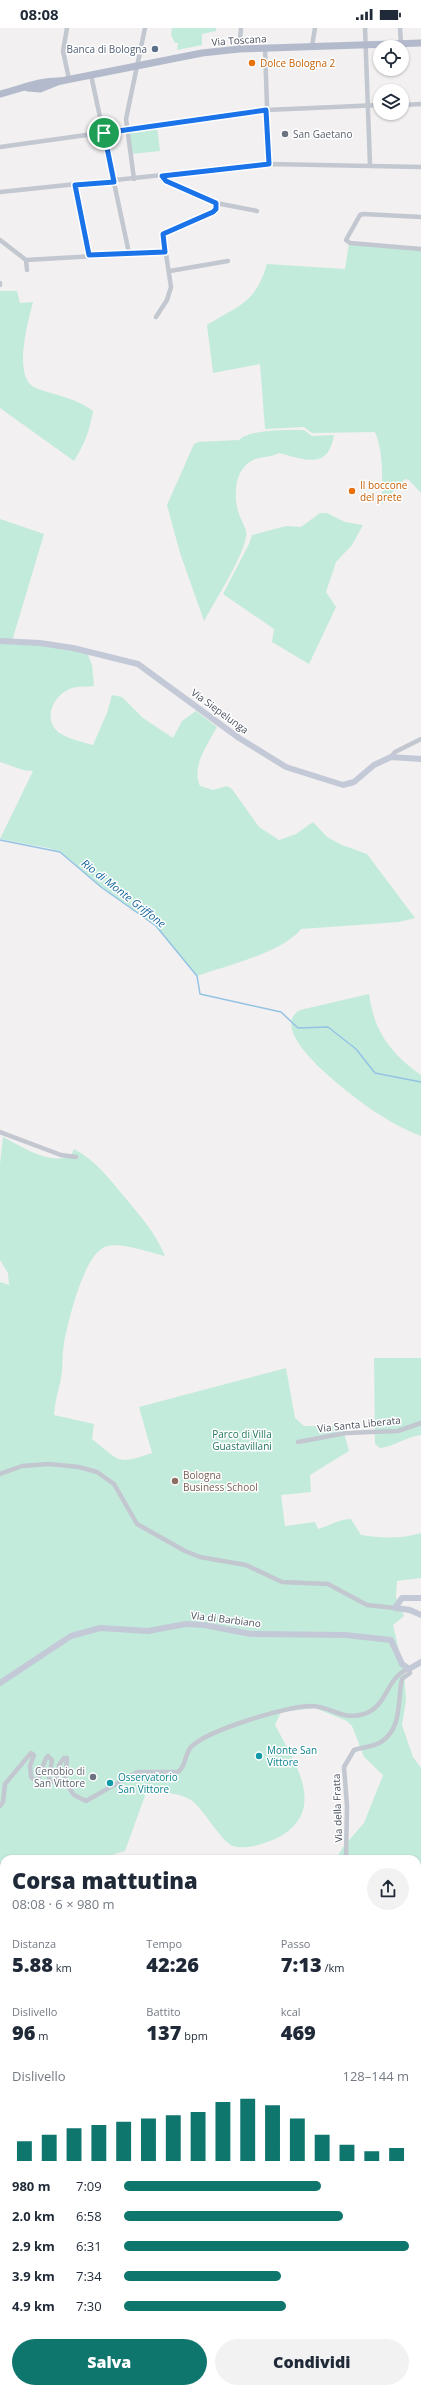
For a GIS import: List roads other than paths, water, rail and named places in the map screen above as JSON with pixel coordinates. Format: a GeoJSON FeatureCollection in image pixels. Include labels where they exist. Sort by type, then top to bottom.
{"type":"FeatureCollection","features":[{"type":"Feature","properties":{"kind":"main road","name":"Via Toscana"},"geometry":{"type":"LineString","coordinates":[[409,44],[421,43]]}},
{"type":"Feature","properties":{"kind":"main road","name":"Via Toscana"},"geometry":{"type":"LineString","coordinates":[[0,94],[28,88],[39,82],[65,80],[206,52],[239,49],[373,45]]}},
{"type":"Feature","properties":{"kind":"street"},"geometry":{"type":"LineString","coordinates":[[65,80],[63,51],[67,28]]}},
{"type":"Feature","properties":{"kind":"street"},"geometry":{"type":"LineString","coordinates":[[134,179],[127,129],[127,110],[145,28]]}},
{"type":"Feature","properties":{"kind":"street"},"geometry":{"type":"LineString","coordinates":[[239,49],[241,28]]}},
{"type":"Feature","properties":{"kind":"street"},"geometry":{"type":"LineString","coordinates":[[312,46],[315,28]]}},
{"type":"Feature","properties":{"kind":"street"},"geometry":{"type":"LineString","coordinates":[[364,28],[366,105],[370,165]]}},
{"type":"Feature","properties":{"kind":"street"},"geometry":{"type":"LineString","coordinates":[[400,28],[401,40]]}},
{"type":"Feature","properties":{"kind":"street"},"geometry":{"type":"LineString","coordinates":[[265,48],[269,164]]}},
{"type":"Feature","properties":{"kind":"street"},"geometry":{"type":"LineString","coordinates":[[91,75],[129,253]]}},
{"type":"Feature","properties":{"kind":"street"},"geometry":{"type":"LineString","coordinates":[[409,104],[421,104]]}},
{"type":"Feature","properties":{"kind":"street"},"geometry":{"type":"LineString","coordinates":[[0,147],[266,110],[373,105]]}},
{"type":"Feature","properties":{"kind":"street"},"geometry":{"type":"LineString","coordinates":[[0,192],[114,182],[269,164],[421,167]]}},
{"type":"Feature","properties":{"kind":"street"},"geometry":{"type":"LineString","coordinates":[[162,176],[166,181],[216,203],[257,211]]}},
{"type":"Feature","properties":{"kind":"street"},"geometry":{"type":"LineString","coordinates":[[75,185],[89,255]]}},
{"type":"Feature","properties":{"kind":"street"},"geometry":{"type":"LineString","coordinates":[[156,317],[169,295],[170,271],[165,252],[163,234],[213,212],[216,209],[216,203]]}},
{"type":"Feature","properties":{"kind":"street"},"geometry":{"type":"LineString","coordinates":[[421,217],[363,214],[360,215],[346,240],[350,243],[421,250]]}},
{"type":"Feature","properties":{"kind":"street"},"geometry":{"type":"LineString","coordinates":[[0,240],[26,260],[89,255],[165,252]]}},
{"type":"Feature","properties":{"kind":"street"},"geometry":{"type":"LineString","coordinates":[[26,260],[27,270]]}},
{"type":"Feature","properties":{"kind":"street"},"geometry":{"type":"LineString","coordinates":[[170,271],[228,261]]}},
{"type":"Feature","properties":{"kind":"street","name":"Via Siepelunga"},"geometry":{"type":"LineString","coordinates":[[0,641],[40,643],[73,648],[138,664],[239,738],[254,746],[276,762],[343,785],[354,782],[374,765],[390,758],[421,759]]}},
{"type":"Feature","properties":{"kind":"street"},"geometry":{"type":"LineString","coordinates":[[390,758],[394,752],[421,739]]}},
{"type":"Feature","properties":{"kind":"street"},"geometry":{"type":"LineString","coordinates":[[0,1132],[61,1155],[76,1157]]}},
{"type":"Feature","properties":{"kind":"street","name":"Via Santa Liberata"},"geometry":{"type":"LineString","coordinates":[[298,1442],[330,1435],[398,1432],[421,1423]]}},
{"type":"Feature","properties":{"kind":"street"},"geometry":{"type":"LineString","coordinates":[[0,1474],[28,1465],[49,1464],[79,1467],[97,1472],[114,1484],[137,1524],[185,1551],[200,1557],[246,1565],[282,1582],[328,1584],[367,1605],[410,1610],[421,1615]]}},
{"type":"Feature","properties":{"kind":"street"},"geometry":{"type":"LineString","coordinates":[[395,1608],[402,1598],[421,1598]]}},
{"type":"Feature","properties":{"kind":"street","name":"Via di Barbiano"},"geometry":{"type":"LineString","coordinates":[[0,1683],[71,1636],[100,1628],[148,1631],[186,1624],[204,1625],[251,1634],[345,1635],[391,1640],[402,1664],[409,1669]]}},
{"type":"Feature","properties":{"kind":"street"},"geometry":{"type":"LineString","coordinates":[[0,1806],[3,1802],[5,1784],[30,1753],[34,1754],[30,1766],[31,1777],[37,1782],[48,1756],[52,1760],[49,1778],[51,1782],[56,1780],[59,1765],[64,1758],[67,1758],[65,1782],[74,1795],[86,1801],[137,1772],[178,1772],[181,1769],[188,1750],[201,1739],[256,1716],[310,1706],[322,1707],[340,1715],[365,1714],[376,1708],[398,1674],[421,1662]]}},
{"type":"Feature","properties":{"kind":"street","name":"Via della Fratta"},"geometry":{"type":"LineString","coordinates":[[346,1855],[347,1806],[344,1767],[354,1750],[381,1742],[389,1734],[399,1714],[402,1679],[410,1673],[409,1669]]}},
{"type":"Feature","properties":{"kind":"waterway","name":"Rio di Monte Griffone"},"geometry":{"type":"LineString","coordinates":[[0,840],[60,852],[101,887],[156,926],[197,976],[200,994],[281,1012],[298,1028],[328,1027],[356,1049],[375,1073],[421,1082]]}},
{"type":"Feature","properties":{"kind":"place","name":"Banca di Bologna"},"geometry":{"type":"Point","coordinates":[155,49]}},
{"type":"Feature","properties":{"kind":"place","name":"Dolce Bologna 2"},"geometry":{"type":"Point","coordinates":[252,63]}},
{"type":"Feature","properties":{"kind":"place","name":"San Gaetano"},"geometry":{"type":"Point","coordinates":[285,134]}},
{"type":"Feature","properties":{"kind":"place","name":"Il boccone del prete"},"geometry":{"type":"Point","coordinates":[352,491]}},
{"type":"Feature","properties":{"kind":"place","name":"Bologna Business School"},"geometry":{"type":"Point","coordinates":[175,1481]}},
{"type":"Feature","properties":{"kind":"place","name":"Monte San Vittore"},"geometry":{"type":"Point","coordinates":[259,1756]}},
{"type":"Feature","properties":{"kind":"place","name":"Cenobio di San Vittore"},"geometry":{"type":"Point","coordinates":[93,1777]}},
{"type":"Feature","properties":{"kind":"place","name":"Osservatorio San Vittore"},"geometry":{"type":"Point","coordinates":[110,1783]}},
{"type":"Feature","properties":{"kind":"park label","name":"Parco di Villa Guastavillani"},"geometry":{"type":"Point","coordinates":[242,1440]}}]}
